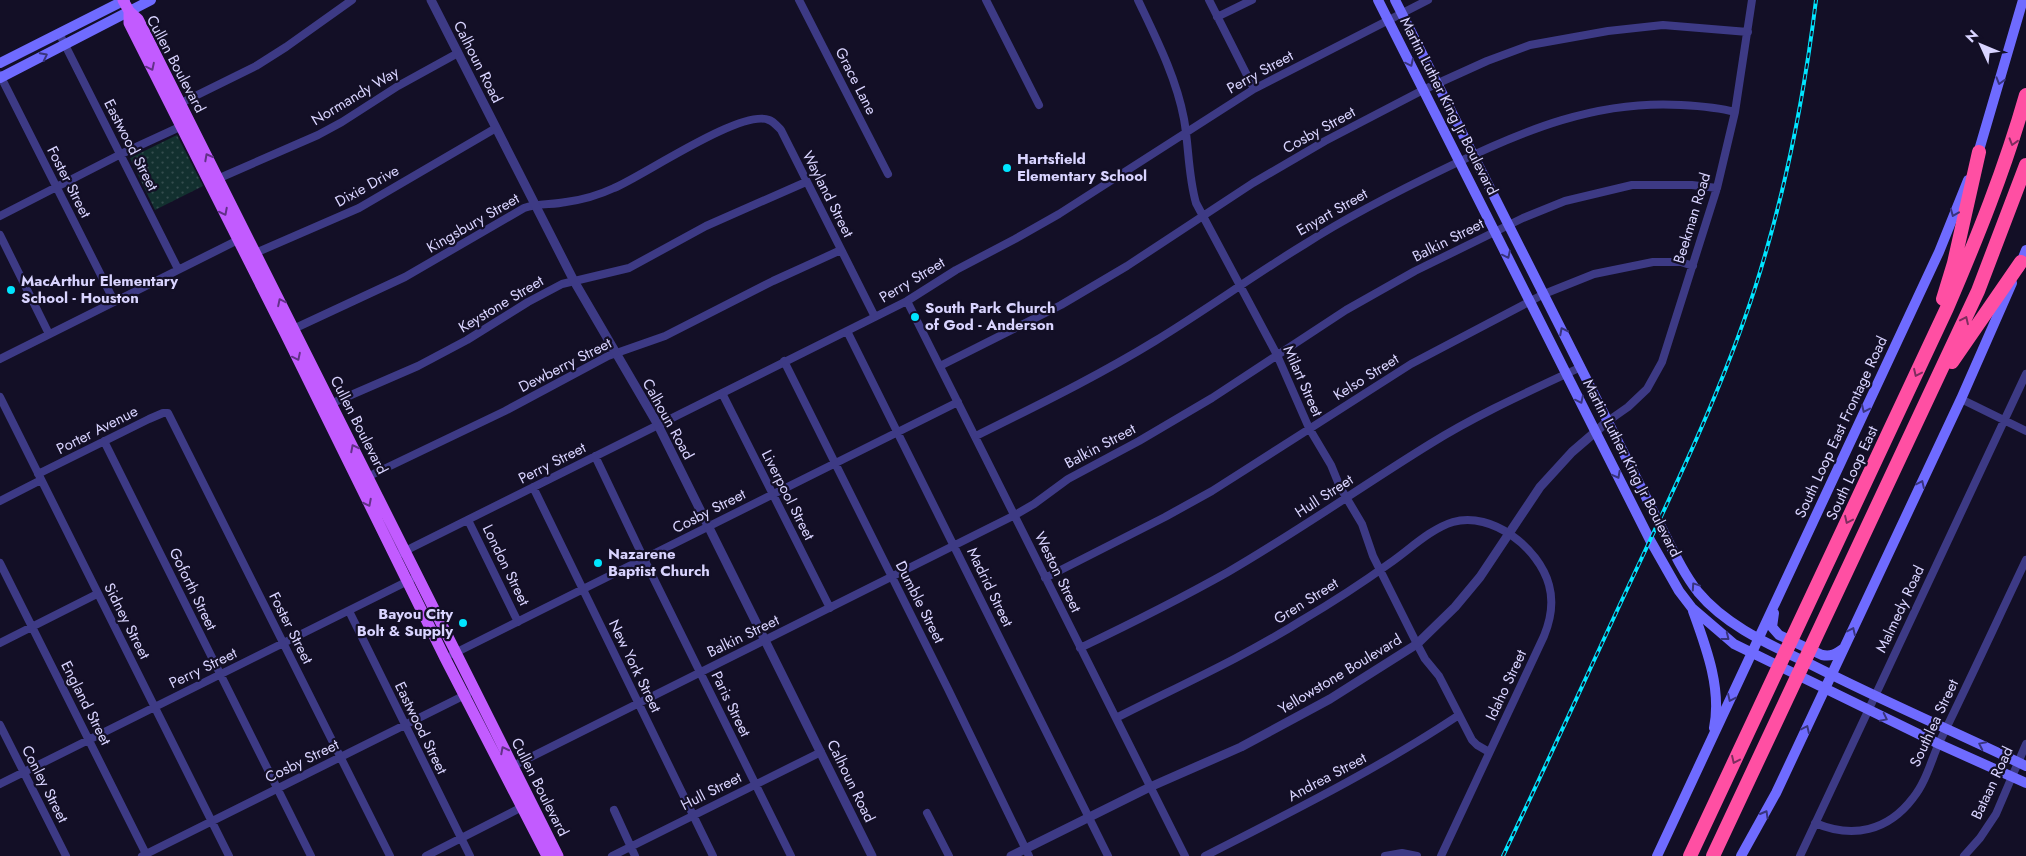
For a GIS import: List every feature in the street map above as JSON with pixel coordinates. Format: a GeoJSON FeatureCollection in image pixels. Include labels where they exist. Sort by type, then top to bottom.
{"type":"FeatureCollection","features":[{"type":"Feature","properties":{"kind":"highway","name":"South Loop East"},"geometry":{"type":"LineString","coordinates":[[1690,856],[1926,356],[1985,220],[2012,146],[2026,96]]}},
{"type":"Feature","properties":{"kind":"highway"},"geometry":{"type":"LineString","coordinates":[[1926,356],[1954,263],[1979,152]]}},
{"type":"Feature","properties":{"kind":"highway"},"geometry":{"type":"LineString","coordinates":[[1713,856],[1978,291],[2026,165]]}},
{"type":"Feature","properties":{"kind":"highway"},"geometry":{"type":"LineString","coordinates":[[1929,396],[2024,256]]}},
{"type":"Feature","properties":{"kind":"main road"},"geometry":{"type":"LineString","coordinates":[[0,63],[59,33],[125,3],[151,0]]}},
{"type":"Feature","properties":{"kind":"main road","name":"Martin Luther King Jr Boulevard"},"geometry":{"type":"LineString","coordinates":[[1378,0],[1666,570],[1692,608],[1720,634],[1752,654],[1868,711],[2026,783]]}},
{"type":"Feature","properties":{"kind":"main road","name":"Martin Luther King Jr Boulevard"},"geometry":{"type":"LineString","coordinates":[[1395,0],[1679,562],[1698,592],[1720,614],[1758,639],[2022,764]]}},
{"type":"Feature","properties":{"kind":"main road","name":"South Loop East Frontage Road"},"geometry":{"type":"LineString","coordinates":[[1657,856],[1939,252],[1979,152],[2023,0]]}},
{"type":"Feature","properties":{"kind":"main road"},"geometry":{"type":"LineString","coordinates":[[0,77],[65,45],[125,3]]}},
{"type":"Feature","properties":{"kind":"main road","name":"Cullen Boulevard"},"geometry":{"type":"LineString","coordinates":[[125,3],[129,23],[176,106],[214,180],[508,769],[547,856]]}},
{"type":"Feature","properties":{"kind":"main road"},"geometry":{"type":"LineString","coordinates":[[1740,856],[1776,793],[1832,675],[1961,399],[2024,256]]}},
{"type":"Feature","properties":{"kind":"main road"},"geometry":{"type":"LineString","coordinates":[[1642,523],[1655,515]]}},
{"type":"Feature","properties":{"kind":"main road"},"geometry":{"type":"LineString","coordinates":[[1798,554],[1795,568],[1773,616],[1772,626],[1779,635],[1822,655],[1836,654],[1844,648]]}},
{"type":"Feature","properties":{"kind":"main road"},"geometry":{"type":"LineString","coordinates":[[1666,570],[1679,562]]}},
{"type":"Feature","properties":{"kind":"main road"},"geometry":{"type":"LineString","coordinates":[[1692,608],[1706,645],[1711,668],[1716,705],[1715,725],[1711,743]]}},
{"type":"Feature","properties":{"kind":"main road","name":"Cullen Boulevard"},"geometry":{"type":"LineString","coordinates":[[525,805],[558,856]]}},
{"type":"Feature","properties":{"kind":"street"},"geometry":{"type":"LineString","coordinates":[[176,106],[256,66],[352,0]]}},
{"type":"Feature","properties":{"kind":"street","name":"Calhoun Road"},"geometry":{"type":"LineString","coordinates":[[430,0],[574,282],[658,425],[872,856]]}},
{"type":"Feature","properties":{"kind":"street","name":"Grace Lane"},"geometry":{"type":"LineString","coordinates":[[799,0],[888,174]]}},
{"type":"Feature","properties":{"kind":"street"},"geometry":{"type":"LineString","coordinates":[[986,0],[1039,105]]}},
{"type":"Feature","properties":{"kind":"street","name":"Milart Street"},"geometry":{"type":"LineString","coordinates":[[1138,0],[1169,70],[1182,112],[1193,194],[1202,215],[1277,355],[1309,428],[1362,524],[1380,570],[1425,659],[1439,676],[1472,740],[1477,746],[1489,752]]}},
{"type":"Feature","properties":{"kind":"street"},"geometry":{"type":"LineString","coordinates":[[1208,0],[1254,90]]}},
{"type":"Feature","properties":{"kind":"street"},"geometry":{"type":"LineString","coordinates":[[1217,17],[1252,0]]}},
{"type":"Feature","properties":{"kind":"street","name":"Perry Street"},"geometry":{"type":"LineString","coordinates":[[400,554],[907,301],[956,270],[1059,214],[1254,90],[1428,0]]}},
{"type":"Feature","properties":{"kind":"street","name":"Beekman Road"},"geometry":{"type":"LineString","coordinates":[[1608,421],[1628,407],[1647,389],[1662,362],[1716,188],[1735,112],[1752,0]]}},
{"type":"Feature","properties":{"kind":"street","name":"Cosby Street"},"geometry":{"type":"LineString","coordinates":[[940,366],[1061,305],[1127,266],[1253,183],[1325,141],[1437,83],[1530,46],[1608,31],[1663,25],[1748,32]]}},
{"type":"Feature","properties":{"kind":"street","name":"Eastwood Street"},"geometry":{"type":"LineString","coordinates":[[59,33],[178,269]]}},
{"type":"Feature","properties":{"kind":"street","name":"Normandy Way"},"geometry":{"type":"LineString","coordinates":[[214,180],[342,122],[398,86],[458,53]]}},
{"type":"Feature","properties":{"kind":"street","name":"Foster Street"},"geometry":{"type":"LineString","coordinates":[[0,77],[114,301]]}},
{"type":"Feature","properties":{"kind":"street","name":"Enyart Street"},"geometry":{"type":"LineString","coordinates":[[976,436],[1148,346],[1240,285],[1372,204],[1502,140],[1548,123],[1601,110],[1659,104],[1719,107],[1735,112]]}},
{"type":"Feature","properties":{"kind":"street","name":"Wayland Street"},"geometry":{"type":"LineString","coordinates":[[733,126],[758,118],[770,120],[781,130],[874,317]]}},
{"type":"Feature","properties":{"kind":"street"},"geometry":{"type":"LineString","coordinates":[[0,216],[121,154],[185,124]]}},
{"type":"Feature","properties":{"kind":"street","name":"Kingsbury Street"},"geometry":{"type":"LineString","coordinates":[[289,330],[405,277],[524,208],[535,204],[567,202],[614,188],[668,157],[733,126]]}},
{"type":"Feature","properties":{"kind":"street","name":"Dixie Drive"},"geometry":{"type":"LineString","coordinates":[[251,255],[359,208],[496,128]]}},
{"type":"Feature","properties":{"kind":"street","name":"Keystone Street"},"geometry":{"type":"LineString","coordinates":[[326,406],[418,366],[467,340],[528,302],[562,284],[629,268],[706,226],[806,182]]}},
{"type":"Feature","properties":{"kind":"street","name":"Balkin Street"},"geometry":{"type":"LineString","coordinates":[[508,769],[1015,515],[1034,504],[1068,479],[1164,427],[1212,398],[1364,301],[1416,271],[1495,232],[1565,201],[1632,185],[1716,188]]}},
{"type":"Feature","properties":{"kind":"street"},"geometry":{"type":"LineString","coordinates":[[0,235],[49,334]]}},
{"type":"Feature","properties":{"kind":"street"},"geometry":{"type":"LineString","coordinates":[[0,359],[243,238]]}},
{"type":"Feature","properties":{"kind":"street","name":"Dewberry Street"},"geometry":{"type":"LineString","coordinates":[[363,479],[505,411],[608,356],[665,336],[773,281],[841,250]]}},
{"type":"Feature","properties":{"kind":"street","name":"Kelso Street"},"geometry":{"type":"LineString","coordinates":[[1045,578],[1165,517],[1212,490],[1411,364],[1544,294],[1594,274],[1653,262],[1681,262],[1693,266]]}},
{"type":"Feature","properties":{"kind":"street","name":"Weston Street"},"geometry":{"type":"LineString","coordinates":[[907,301],[1185,856]]}},
{"type":"Feature","properties":{"kind":"street","name":"Madrid Street"},"geometry":{"type":"LineString","coordinates":[[847,331],[1108,856]]}},
{"type":"Feature","properties":{"kind":"street","name":"Dumble Street"},"geometry":{"type":"LineString","coordinates":[[784,361],[1027,852]]}},
{"type":"Feature","properties":{"kind":"street","name":"Hull Street"},"geometry":{"type":"LineString","coordinates":[[1080,648],[1170,604],[1229,572],[1439,439],[1506,401],[1582,367]]}},
{"type":"Feature","properties":{"kind":"street","name":"Malmedy Road"},"geometry":{"type":"LineString","coordinates":[[1800,856],[2026,374]]}},
{"type":"Feature","properties":{"kind":"street","name":"Liverpool Street"},"geometry":{"type":"LineString","coordinates":[[722,393],[830,608]]}},
{"type":"Feature","properties":{"kind":"street","name":"Sidney Street"},"geometry":{"type":"LineString","coordinates":[[0,398],[230,856]]}},
{"type":"Feature","properties":{"kind":"street"},"geometry":{"type":"LineString","coordinates":[[1961,399],[2026,431]]}},
{"type":"Feature","properties":{"kind":"street","name":"Cosby Street"},"geometry":{"type":"LineString","coordinates":[[450,656],[958,402]]}},
{"type":"Feature","properties":{"kind":"street","name":"Porter Avenue"},"geometry":{"type":"LineString","coordinates":[[0,501],[104,441],[149,418],[163,412],[168,413]]}},
{"type":"Feature","properties":{"kind":"street","name":"Foster Street"},"geometry":{"type":"LineString","coordinates":[[168,413],[390,856]]}},
{"type":"Feature","properties":{"kind":"street","name":"Yellowstone Boulevard"},"geometry":{"type":"LineString","coordinates":[[1011,856],[1027,852],[1150,787],[1241,747],[1330,699],[1417,644],[1464,597],[1485,571],[1508,533],[1540,487],[1572,452],[1608,421]]}},
{"type":"Feature","properties":{"kind":"street","name":"Goforth Street"},"geometry":{"type":"LineString","coordinates":[[104,441],[311,856]]}},
{"type":"Feature","properties":{"kind":"street","name":"Paris Street"},"geometry":{"type":"LineString","coordinates":[[595,456],[791,856]]}},
{"type":"Feature","properties":{"kind":"street","name":"New York Street"},"geometry":{"type":"LineString","coordinates":[[533,488],[713,856]]}},
{"type":"Feature","properties":{"kind":"street","name":"London Street"},"geometry":{"type":"LineString","coordinates":[[468,520],[518,622]]}},
{"type":"Feature","properties":{"kind":"street","name":"Gren Street"},"geometry":{"type":"LineString","coordinates":[[1116,718],[1261,644],[1303,620],[1380,570],[1441,527],[1451,523],[1472,520],[1508,533]]}},
{"type":"Feature","properties":{"kind":"street","name":"Idaho Street"},"geometry":{"type":"LineString","coordinates":[[1441,856],[1544,636],[1551,612],[1552,598],[1549,584],[1540,564],[1533,554],[1508,533]]}},
{"type":"Feature","properties":{"kind":"street","name":"Southlea Street"},"geometry":{"type":"LineString","coordinates":[[1815,823],[1844,832],[1858,832],[1882,824],[1914,798],[2026,560]]}},
{"type":"Feature","properties":{"kind":"street","name":"England Street"},"geometry":{"type":"LineString","coordinates":[[0,563],[145,855]]}},
{"type":"Feature","properties":{"kind":"street","name":"Perry Street"},"geometry":{"type":"LineString","coordinates":[[0,784],[284,644],[412,578]]}},
{"type":"Feature","properties":{"kind":"street"},"geometry":{"type":"LineString","coordinates":[[0,643],[97,594]]}},
{"type":"Feature","properties":{"kind":"street","name":"Eastwood Street"},"geometry":{"type":"LineString","coordinates":[[349,611],[470,856]]}},
{"type":"Feature","properties":{"kind":"street","name":"Cosby Street"},"geometry":{"type":"LineString","coordinates":[[145,855],[469,693]]}},
{"type":"Feature","properties":{"kind":"street","name":"Andrea Street"},"geometry":{"type":"LineString","coordinates":[[1205,856],[1353,781],[1459,715]]}},
{"type":"Feature","properties":{"kind":"street","name":"Conley Street"},"geometry":{"type":"LineString","coordinates":[[0,725],[66,856]]}},
{"type":"Feature","properties":{"kind":"street","name":"Bataan Road"},"geometry":{"type":"LineString","coordinates":[[1964,856],[1980,838],[1996,814],[2011,776],[2022,764],[2026,744]]}},
{"type":"Feature","properties":{"kind":"street","name":"Hull Street"},"geometry":{"type":"LineString","coordinates":[[612,856],[821,752]]}},
{"type":"Feature","properties":{"kind":"street"},"geometry":{"type":"LineString","coordinates":[[426,856],[525,805]]}},
{"type":"Feature","properties":{"kind":"street"},"geometry":{"type":"LineString","coordinates":[[614,810],[635,856]]}},
{"type":"Feature","properties":{"kind":"street"},"geometry":{"type":"LineString","coordinates":[[927,813],[949,856]]}},
{"type":"Feature","properties":{"kind":"street"},"geometry":{"type":"LineString","coordinates":[[1385,856],[1402,853],[1417,856]]}},
{"type":"Feature","properties":{"kind":"green space"},"geometry":{"type":"Polygon","coordinates":[[[177,135],[203,186],[155,210],[130,158],[177,135]]]}},
{"type":"Feature","properties":{"kind":"railway"},"geometry":{"type":"LineString","coordinates":[[1503,856],[1680,475],[1713,401],[1742,326],[1776,217],[1806,73],[1816,0]]}},
{"type":"Feature","properties":{"kind":"place","name":"Hartsfield Elementary School"},"geometry":{"type":"Point","coordinates":[1007,168]}},
{"type":"Feature","properties":{"kind":"place","name":"MacArthur Elementary School - Houston"},"geometry":{"type":"Point","coordinates":[11,290]}},
{"type":"Feature","properties":{"kind":"place","name":"South Park Church of God - Anderson"},"geometry":{"type":"Point","coordinates":[915,317]}},
{"type":"Feature","properties":{"kind":"place","name":"Nazarene Baptist Church"},"geometry":{"type":"Point","coordinates":[598,563]}},
{"type":"Feature","properties":{"kind":"place","name":"Bayou City Bolt & Supply"},"geometry":{"type":"Point","coordinates":[463,623]}}]}
